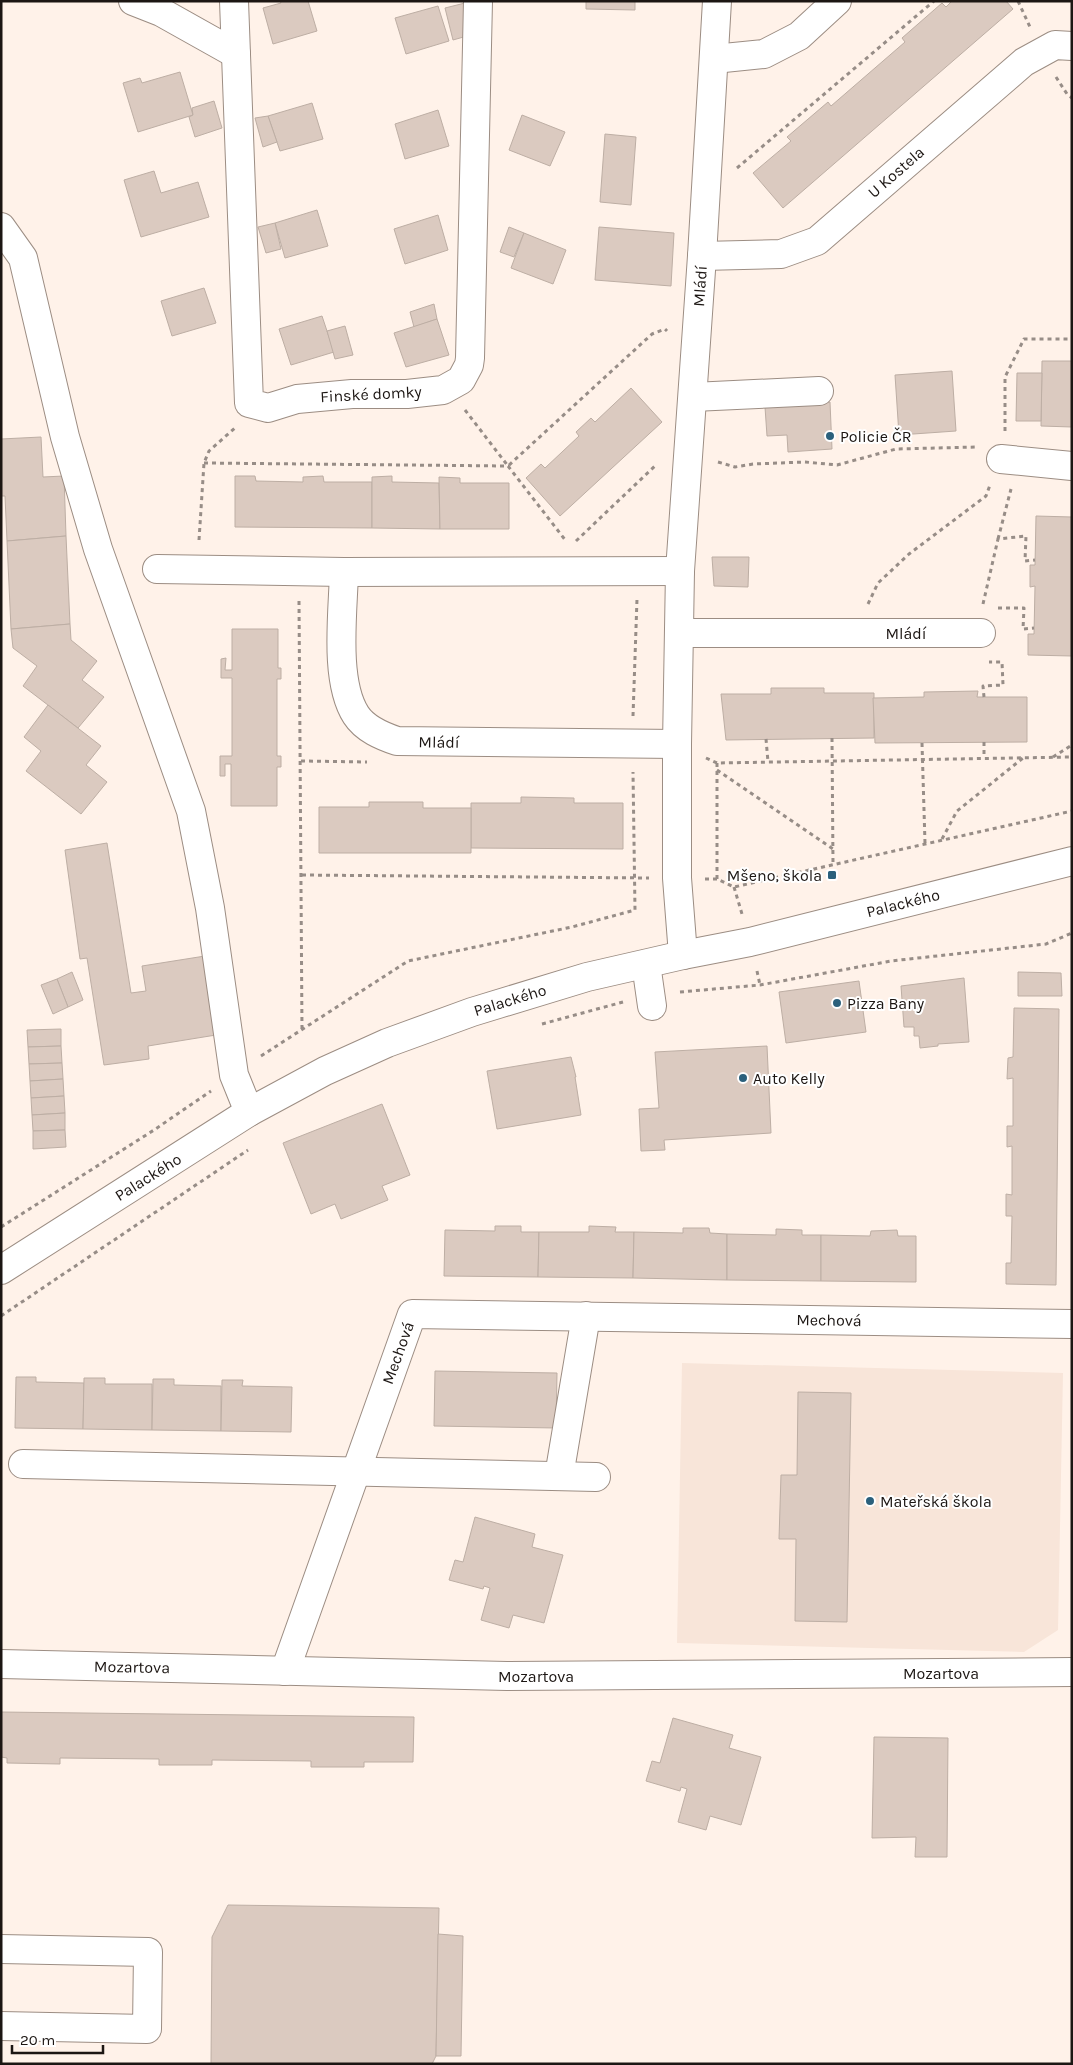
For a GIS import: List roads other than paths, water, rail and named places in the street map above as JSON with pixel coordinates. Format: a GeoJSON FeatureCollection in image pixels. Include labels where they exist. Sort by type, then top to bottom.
{"type":"FeatureCollection","features":[{"type":"Feature","properties":{"kind":"street"},"geometry":{"type":"LineString","coordinates":[[133,1],[161,12],[236,54]]}},
{"type":"Feature","properties":{"kind":"street"},"geometry":{"type":"LineString","coordinates":[[234,1],[236,54]]}},
{"type":"Feature","properties":{"kind":"street","name":"Finské domky"},"geometry":{"type":"LineString","coordinates":[[236,54],[248,403],[268,408],[297,398],[352,394],[407,394],[443,390],[461,380],[469,365],[470,358],[478,1]]}},
{"type":"Feature","properties":{"kind":"street","name":"Mládí"},"geometry":{"type":"LineString","coordinates":[[683,954],[678,878],[677,744],[680,571],[702,256],[717,1]]}},
{"type":"Feature","properties":{"kind":"street"},"geometry":{"type":"LineString","coordinates":[[714,59],[764,54],[799,36],[837,1]]}},
{"type":"Feature","properties":{"kind":"street","name":"U Kostela"},"geometry":{"type":"LineString","coordinates":[[702,256],[781,254],[817,241],[1024,62],[1055,45],[1072,46]]}},
{"type":"Feature","properties":{"kind":"street"},"geometry":{"type":"LineString","coordinates":[[1,227],[23,258],[65,437],[98,549],[191,811],[210,908],[234,1075],[249,1112]]}},
{"type":"Feature","properties":{"kind":"street"},"geometry":{"type":"LineString","coordinates":[[692,397],[819,390]]}},
{"type":"Feature","properties":{"kind":"street"},"geometry":{"type":"LineString","coordinates":[[1009,460],[1072,466]]}},
{"type":"Feature","properties":{"kind":"street"},"geometry":{"type":"LineString","coordinates":[[157,569],[344,572],[680,571]]}},
{"type":"Feature","properties":{"kind":"street","name":"Mládí"},"geometry":{"type":"LineString","coordinates":[[344,572],[342,669],[347,694],[357,716],[376,734],[397,741],[677,744]]}},
{"type":"Feature","properties":{"kind":"street","name":"Mládí"},"geometry":{"type":"LineString","coordinates":[[680,633],[852,633],[982,621]]}},
{"type":"Feature","properties":{"kind":"street","name":"Palackého"},"geometry":{"type":"LineString","coordinates":[[1,1270],[249,1112],[325,1071],[395,1040],[472,1012],[587,977],[683,954],[750,942],[1072,861]]}},
{"type":"Feature","properties":{"kind":"street"},"geometry":{"type":"LineString","coordinates":[[646,964],[651,1001]]}},
{"type":"Feature","properties":{"kind":"street","name":"Mechová"},"geometry":{"type":"LineString","coordinates":[[285,1671],[412,1314],[1072,1324]]}},
{"type":"Feature","properties":{"kind":"street"},"geometry":{"type":"LineString","coordinates":[[559,1476],[586,1316]]}},
{"type":"Feature","properties":{"kind":"street"},"geometry":{"type":"LineString","coordinates":[[23,1464],[596,1477]]}},
{"type":"Feature","properties":{"kind":"street","name":"Mozartova"},"geometry":{"type":"LineString","coordinates":[[1,1664],[507,1676],[1072,1672]]}},
{"type":"Feature","properties":{"kind":"street"},"geometry":{"type":"LineString","coordinates":[[1,1949],[148,1952],[147,2029],[1,2026]]}},
{"type":"Feature","properties":{"kind":"place","name":"Policie ČR"},"geometry":{"type":"Point","coordinates":[830,436]}},
{"type":"Feature","properties":{"kind":"place","name":"Mšeno, škola"},"geometry":{"type":"Point","coordinates":[832,875]}},
{"type":"Feature","properties":{"kind":"place","name":"Pizza Bany"},"geometry":{"type":"Point","coordinates":[837,1003]}},
{"type":"Feature","properties":{"kind":"place","name":"Auto Kelly"},"geometry":{"type":"Point","coordinates":[743,1078]}},
{"type":"Feature","properties":{"kind":"place","name":"Mateřská škola"},"geometry":{"type":"Point","coordinates":[870,1501]}}]}
